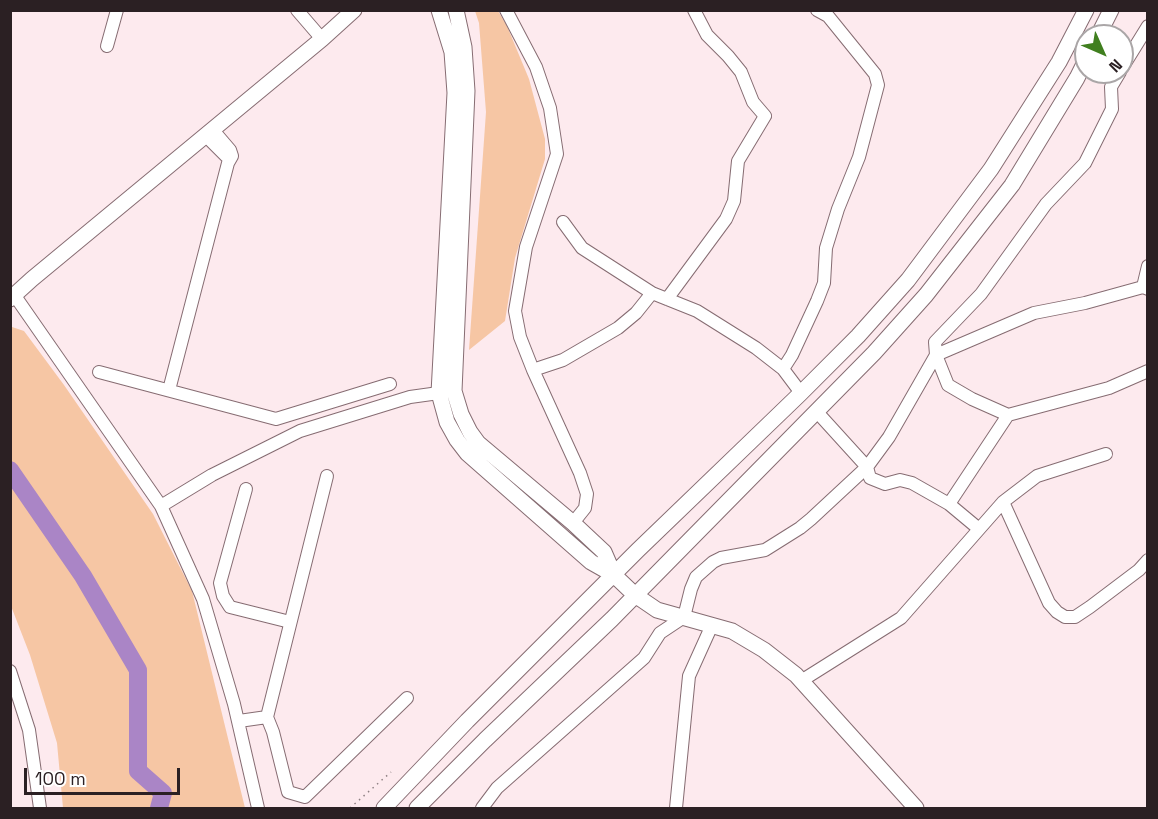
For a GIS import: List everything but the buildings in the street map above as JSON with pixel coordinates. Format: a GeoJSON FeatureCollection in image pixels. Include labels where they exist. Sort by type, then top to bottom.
{"type":"FeatureCollection","features":[{"type":"Feature","properties":{"kind":"main road"},"geometry":{"type":"LineString","coordinates":[[13,297],[354,10]]}},
{"type":"Feature","properties":{"kind":"main road"},"geometry":{"type":"LineString","coordinates":[[440,10],[452,52],[455,93],[447,422],[457,440],[467,453],[591,562],[614,575],[635,595],[657,610],[732,632],[764,650],[801,681],[916,808]]}},
{"type":"Feature","properties":{"kind":"main road"},"geometry":{"type":"LineString","coordinates":[[456,10],[464,47],[467,91],[447,392],[478,443],[604,552],[614,575]]}},
{"type":"Feature","properties":{"kind":"main road"},"geometry":{"type":"LineString","coordinates":[[384,808],[467,721],[858,336],[908,280],[991,170],[1059,62],[1086,10]]}},
{"type":"Feature","properties":{"kind":"main road"},"geometry":{"type":"LineString","coordinates":[[1104,24],[1111,10]]}},
{"type":"Feature","properties":{"kind":"main road"},"geometry":{"type":"LineString","coordinates":[[417,808],[635,595],[874,353],[926,295],[1012,185],[1074,83]]}},
{"type":"Feature","properties":{"kind":"street"},"geometry":{"type":"LineString","coordinates":[[107,46],[117,10]]}},
{"type":"Feature","properties":{"kind":"street"},"geometry":{"type":"LineString","coordinates":[[297,10],[322,39]]}},
{"type":"Feature","properties":{"kind":"street"},"geometry":{"type":"LineString","coordinates":[[506,10],[536,67],[550,108],[557,154],[526,247],[515,311],[520,337],[580,473],[587,494],[585,508],[573,523]]}},
{"type":"Feature","properties":{"kind":"street"},"geometry":{"type":"LineString","coordinates":[[667,299],[726,219],[734,201],[738,162],[765,116],[753,102],[741,72],[707,35],[694,10]]}},
{"type":"Feature","properties":{"kind":"street"},"geometry":{"type":"LineString","coordinates":[[783,369],[792,355],[824,283],[826,248],[838,209],[859,157],[878,85],[875,74],[828,16],[817,10]]}},
{"type":"Feature","properties":{"kind":"street"},"geometry":{"type":"LineString","coordinates":[[1134,49],[1148,26]]}},
{"type":"Feature","properties":{"kind":"street"},"geometry":{"type":"LineString","coordinates":[[1113,84],[1112,109],[1085,163],[1046,204],[981,294],[935,342],[936,355],[948,385],[1008,415],[1109,388],[1148,371]]}},
{"type":"Feature","properties":{"kind":"street"},"geometry":{"type":"LineString","coordinates":[[169,390],[228,163],[232,156],[230,150],[209,132]]}},
{"type":"Feature","properties":{"kind":"street"},"geometry":{"type":"LineString","coordinates":[[563,222],[582,248],[652,293],[697,311],[756,348],[783,369],[801,393]]}},
{"type":"Feature","properties":{"kind":"street"},"geometry":{"type":"LineString","coordinates":[[482,808],[497,788],[644,658],[660,633],[684,617],[696,578],[713,562],[721,558],[765,550],[800,528],[867,467],[889,437],[936,355],[1034,313],[1145,288],[1148,266]]}},
{"type":"Feature","properties":{"kind":"street"},"geometry":{"type":"LineString","coordinates":[[533,370],[563,360],[618,328],[636,313],[652,293]]}},
{"type":"Feature","properties":{"kind":"street"},"geometry":{"type":"LineString","coordinates":[[13,297],[161,506],[203,599],[239,721],[258,808]]}},
{"type":"Feature","properties":{"kind":"street"},"geometry":{"type":"LineString","coordinates":[[99,372],[276,418],[390,384]]}},
{"type":"Feature","properties":{"kind":"street"},"geometry":{"type":"LineString","coordinates":[[161,506],[212,475],[300,431],[410,397],[447,392]]}},
{"type":"Feature","properties":{"kind":"street"},"geometry":{"type":"LineString","coordinates":[[817,412],[867,467],[870,477],[885,484],[900,480],[912,483],[949,504],[979,529]]}},
{"type":"Feature","properties":{"kind":"street"},"geometry":{"type":"LineString","coordinates":[[949,504],[1008,415]]}},
{"type":"Feature","properties":{"kind":"street"},"geometry":{"type":"LineString","coordinates":[[801,681],[901,618],[1003,502],[1036,476],[1106,454]]}},
{"type":"Feature","properties":{"kind":"street"},"geometry":{"type":"LineString","coordinates":[[327,476],[267,717],[288,792],[305,797],[407,698]]}},
{"type":"Feature","properties":{"kind":"street"},"geometry":{"type":"LineString","coordinates":[[246,489],[220,583],[223,596],[230,607],[290,622]]}},
{"type":"Feature","properties":{"kind":"street"},"geometry":{"type":"LineString","coordinates":[[1003,502],[1049,603],[1065,617],[1075,617],[1090,607],[1139,570],[1148,560]]}},
{"type":"Feature","properties":{"kind":"street"},"geometry":{"type":"LineString","coordinates":[[676,808],[689,676],[712,625]]}},
{"type":"Feature","properties":{"kind":"street"},"geometry":{"type":"LineString","coordinates":[[10,671],[30,730],[40,808]]}},
{"type":"Feature","properties":{"kind":"street"},"geometry":{"type":"LineString","coordinates":[[239,721],[267,717]]}},
{"type":"Feature","properties":{"kind":"path"},"geometry":{"type":"LineString","coordinates":[[350,808],[391,772]]}},
{"type":"Feature","properties":{"kind":"shaded area"},"geometry":{"type":"Polygon","coordinates":[[[475,11],[498,11],[507,26],[529,79],[545,139],[545,159],[515,258],[505,321],[469,350],[486,112],[479,23],[475,11]]]}},
{"type":"Feature","properties":{"kind":"shaded area"},"geometry":{"type":"Polygon","coordinates":[[[10,328],[24,331],[153,514],[192,591],[245,808],[63,808],[57,743],[30,655],[11,606],[10,328]]]}},
{"type":"Feature","properties":{"kind":"waterway"},"geometry":{"type":"LineString","coordinates":[[10,470],[83,576],[138,670],[138,771],[163,793],[159,808]]}}]}
